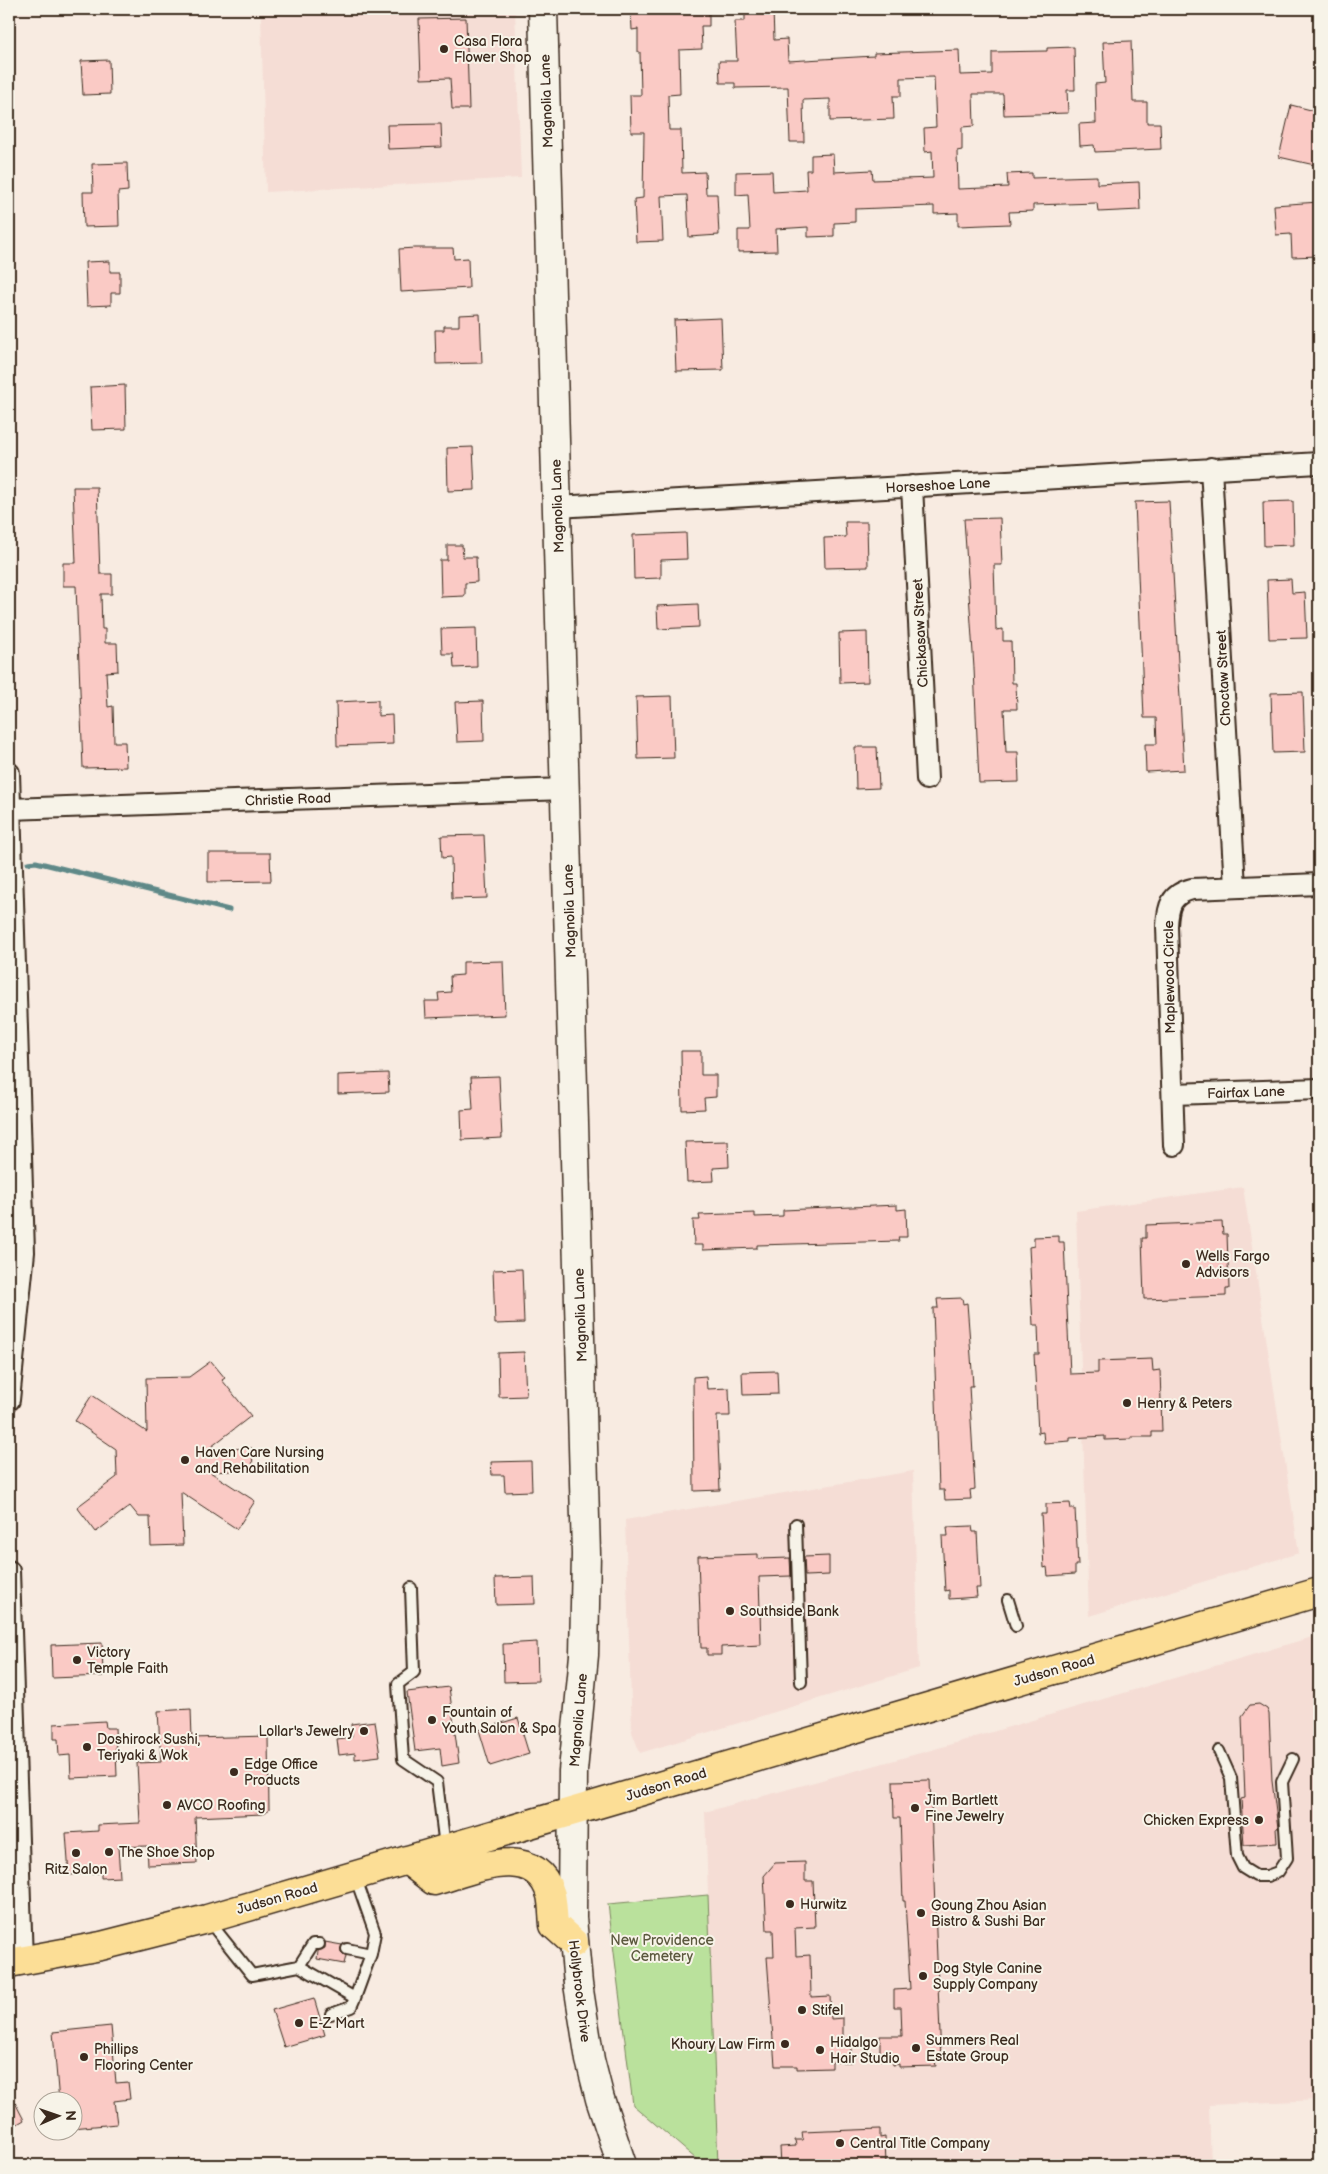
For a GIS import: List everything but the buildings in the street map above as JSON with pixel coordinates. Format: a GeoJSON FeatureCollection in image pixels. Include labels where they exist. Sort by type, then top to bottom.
{"type":"FeatureCollection","features":[{"type":"Feature","properties":{"kind":"main road","name":"Magnolia Lane"},"geometry":{"type":"LineString","coordinates":[[543,9],[586,1554],[584,1656],[576,1737],[572,1812]]}},
{"type":"Feature","properties":{"kind":"main road","name":"Judson Road"},"geometry":{"type":"LineString","coordinates":[[15,1962],[102,1946],[207,1919],[1319,1592]]}},
{"type":"Feature","properties":{"kind":"main road","name":"Hollybrook Drive"},"geometry":{"type":"LineString","coordinates":[[572,1812],[571,1868],[574,1943],[590,2060],[600,2099],[622,2165]]}},
{"type":"Feature","properties":{"kind":"main road"},"geometry":{"type":"LineString","coordinates":[[407,1860],[434,1881],[501,1862],[514,1861],[531,1868],[545,1881],[551,1895],[554,1925],[574,1943]]}},
{"type":"Feature","properties":{"kind":"street","name":"Horseshoe Lane"},"geometry":{"type":"LineString","coordinates":[[558,507],[1319,463]]}},
{"type":"Feature","properties":{"kind":"street","name":"Choctaw Street"},"geometry":{"type":"LineString","coordinates":[[1212,468],[1235,888]]}},
{"type":"Feature","properties":{"kind":"street","name":"Chickasaw Street"},"geometry":{"type":"LineString","coordinates":[[912,486],[928,779]]}},
{"type":"Feature","properties":{"kind":"street"},"geometry":{"type":"LineString","coordinates":[[9,773],[16,1196],[22,1277],[9,1400]]}},
{"type":"Feature","properties":{"kind":"street","name":"Christie Road"},"geometry":{"type":"LineString","coordinates":[[10,809],[565,789]]}},
{"type":"Feature","properties":{"kind":"street","name":"Maplewood Circle"},"geometry":{"type":"LineString","coordinates":[[1174,1145],[1167,926],[1170,903],[1175,896],[1183,892],[1319,884]]}},
{"type":"Feature","properties":{"kind":"street","name":"Fairfax Lane"},"geometry":{"type":"LineString","coordinates":[[1173,1094],[1319,1090]]}},
{"type":"Feature","properties":{"kind":"street"},"geometry":{"type":"LineString","coordinates":[[9,1571],[15,1962]]}},
{"type":"Feature","properties":{"kind":"lane"},"geometry":{"type":"LineString","coordinates":[[796,1524],[801,1682]]}},
{"type":"Feature","properties":{"kind":"lane"},"geometry":{"type":"LineString","coordinates":[[411,1588],[414,1672],[398,1684],[403,1759],[437,1782],[446,1848]]}},
{"type":"Feature","properties":{"kind":"lane"},"geometry":{"type":"LineString","coordinates":[[1008,1600],[1016,1626]]}},
{"type":"Feature","properties":{"kind":"lane"},"geometry":{"type":"LineString","coordinates":[[1219,1751],[1231,1778],[1237,1856],[1243,1868],[1256,1876],[1267,1876],[1278,1872],[1286,1858],[1282,1782],[1293,1759]]}},
{"type":"Feature","properties":{"kind":"lane"},"geometry":{"type":"LineString","coordinates":[[331,2014],[351,2007],[371,1954],[375,1933],[355,1875]]}},
{"type":"Feature","properties":{"kind":"lane"},"geometry":{"type":"LineString","coordinates":[[207,1919],[252,1975],[299,1966],[355,1998]]}},
{"type":"Feature","properties":{"kind":"lane"},"geometry":{"type":"LineString","coordinates":[[299,1966],[313,1944],[319,1944]]}},
{"type":"Feature","properties":{"kind":"lane"},"geometry":{"type":"LineString","coordinates":[[347,1949],[371,1954]]}},
{"type":"Feature","properties":{"kind":"shaded area"},"geometry":{"type":"Polygon","coordinates":[[[399,9],[515,9],[521,178],[266,192],[261,14],[399,9]]]}},
{"type":"Feature","properties":{"kind":"shaded area"},"geometry":{"type":"Polygon","coordinates":[[[1243,1187],[1299,1553],[1089,1616],[1076,1211],[1243,1187]]]}},
{"type":"Feature","properties":{"kind":"shaded area"},"geometry":{"type":"Polygon","coordinates":[[[913,1471],[919,1668],[640,1753],[632,1732],[625,1520],[913,1471]]]}},
{"type":"Feature","properties":{"kind":"shaded area"},"geometry":{"type":"Polygon","coordinates":[[[1319,1635],[1319,2100],[1209,2105],[1211,2165],[718,2165],[705,1812],[935,1749],[1319,1635]]]}},
{"type":"Feature","properties":{"kind":"green space","name":"New Providence Cemetery"},"geometry":{"type":"Polygon","coordinates":[[[708,1895],[718,2165],[703,2165],[633,2105],[608,1904],[708,1895]]]}},
{"type":"Feature","properties":{"kind":"waterway"},"geometry":{"type":"LineString","coordinates":[[28,863],[36,862],[229,910]]}},
{"type":"Feature","properties":{"kind":"place","name":"Casa Flora Flower Shop"},"geometry":{"type":"Point","coordinates":[444,49]}},
{"type":"Feature","properties":{"kind":"place","name":"Wells Fargo Advisors"},"geometry":{"type":"Point","coordinates":[1186,1264]}},
{"type":"Feature","properties":{"kind":"place","name":"Henry & Peters"},"geometry":{"type":"Point","coordinates":[1127,1403]}},
{"type":"Feature","properties":{"kind":"place","name":"Haven Care Nursing and Rehabilitation"},"geometry":{"type":"Point","coordinates":[185,1460]}},
{"type":"Feature","properties":{"kind":"place","name":"Southside Bank"},"geometry":{"type":"Point","coordinates":[730,1611]}},
{"type":"Feature","properties":{"kind":"place","name":"Victory Temple Faith"},"geometry":{"type":"Point","coordinates":[77,1660]}},
{"type":"Feature","properties":{"kind":"place","name":"Fountain of Youth Salon & Spa"},"geometry":{"type":"Point","coordinates":[432,1720]}},
{"type":"Feature","properties":{"kind":"place","name":"Lollar's Jewelry"},"geometry":{"type":"Point","coordinates":[364,1731]}},
{"type":"Feature","properties":{"kind":"place","name":"Doshirock Sushi, Teriyaki & Wok"},"geometry":{"type":"Point","coordinates":[87,1747]}},
{"type":"Feature","properties":{"kind":"place","name":"Edge Office Products"},"geometry":{"type":"Point","coordinates":[234,1772]}},
{"type":"Feature","properties":{"kind":"place","name":"AVCO Roofing"},"geometry":{"type":"Point","coordinates":[167,1805]}},
{"type":"Feature","properties":{"kind":"place","name":"Jim Bartlett Fine Jewelry"},"geometry":{"type":"Point","coordinates":[915,1808]}},
{"type":"Feature","properties":{"kind":"place","name":"Chicken Express"},"geometry":{"type":"Point","coordinates":[1259,1820]}},
{"type":"Feature","properties":{"kind":"place","name":"The Shoe Shop"},"geometry":{"type":"Point","coordinates":[109,1852]}},
{"type":"Feature","properties":{"kind":"place","name":"Ritz Salon"},"geometry":{"type":"Point","coordinates":[76,1853]}},
{"type":"Feature","properties":{"kind":"place","name":"Hurwitz"},"geometry":{"type":"Point","coordinates":[790,1904]}},
{"type":"Feature","properties":{"kind":"place","name":"Goung Zhou Asian Bistro & Sushi Bar"},"geometry":{"type":"Point","coordinates":[921,1913]}},
{"type":"Feature","properties":{"kind":"place","name":"Dog Style Canine Supply Company"},"geometry":{"type":"Point","coordinates":[923,1976]}},
{"type":"Feature","properties":{"kind":"place","name":"Stifel"},"geometry":{"type":"Point","coordinates":[802,2010]}},
{"type":"Feature","properties":{"kind":"place","name":"E-Z Mart"},"geometry":{"type":"Point","coordinates":[299,2023]}},
{"type":"Feature","properties":{"kind":"place","name":"Khoury Law Firm"},"geometry":{"type":"Point","coordinates":[785,2044]}},
{"type":"Feature","properties":{"kind":"place","name":"Summers Real Estate Group"},"geometry":{"type":"Point","coordinates":[916,2048]}},
{"type":"Feature","properties":{"kind":"place","name":"Hidalgo Hair Studio"},"geometry":{"type":"Point","coordinates":[820,2050]}},
{"type":"Feature","properties":{"kind":"place","name":"Phillips Flooring Center"},"geometry":{"type":"Point","coordinates":[84,2057]}},
{"type":"Feature","properties":{"kind":"place","name":"Central Title Company"},"geometry":{"type":"Point","coordinates":[840,2143]}}]}
